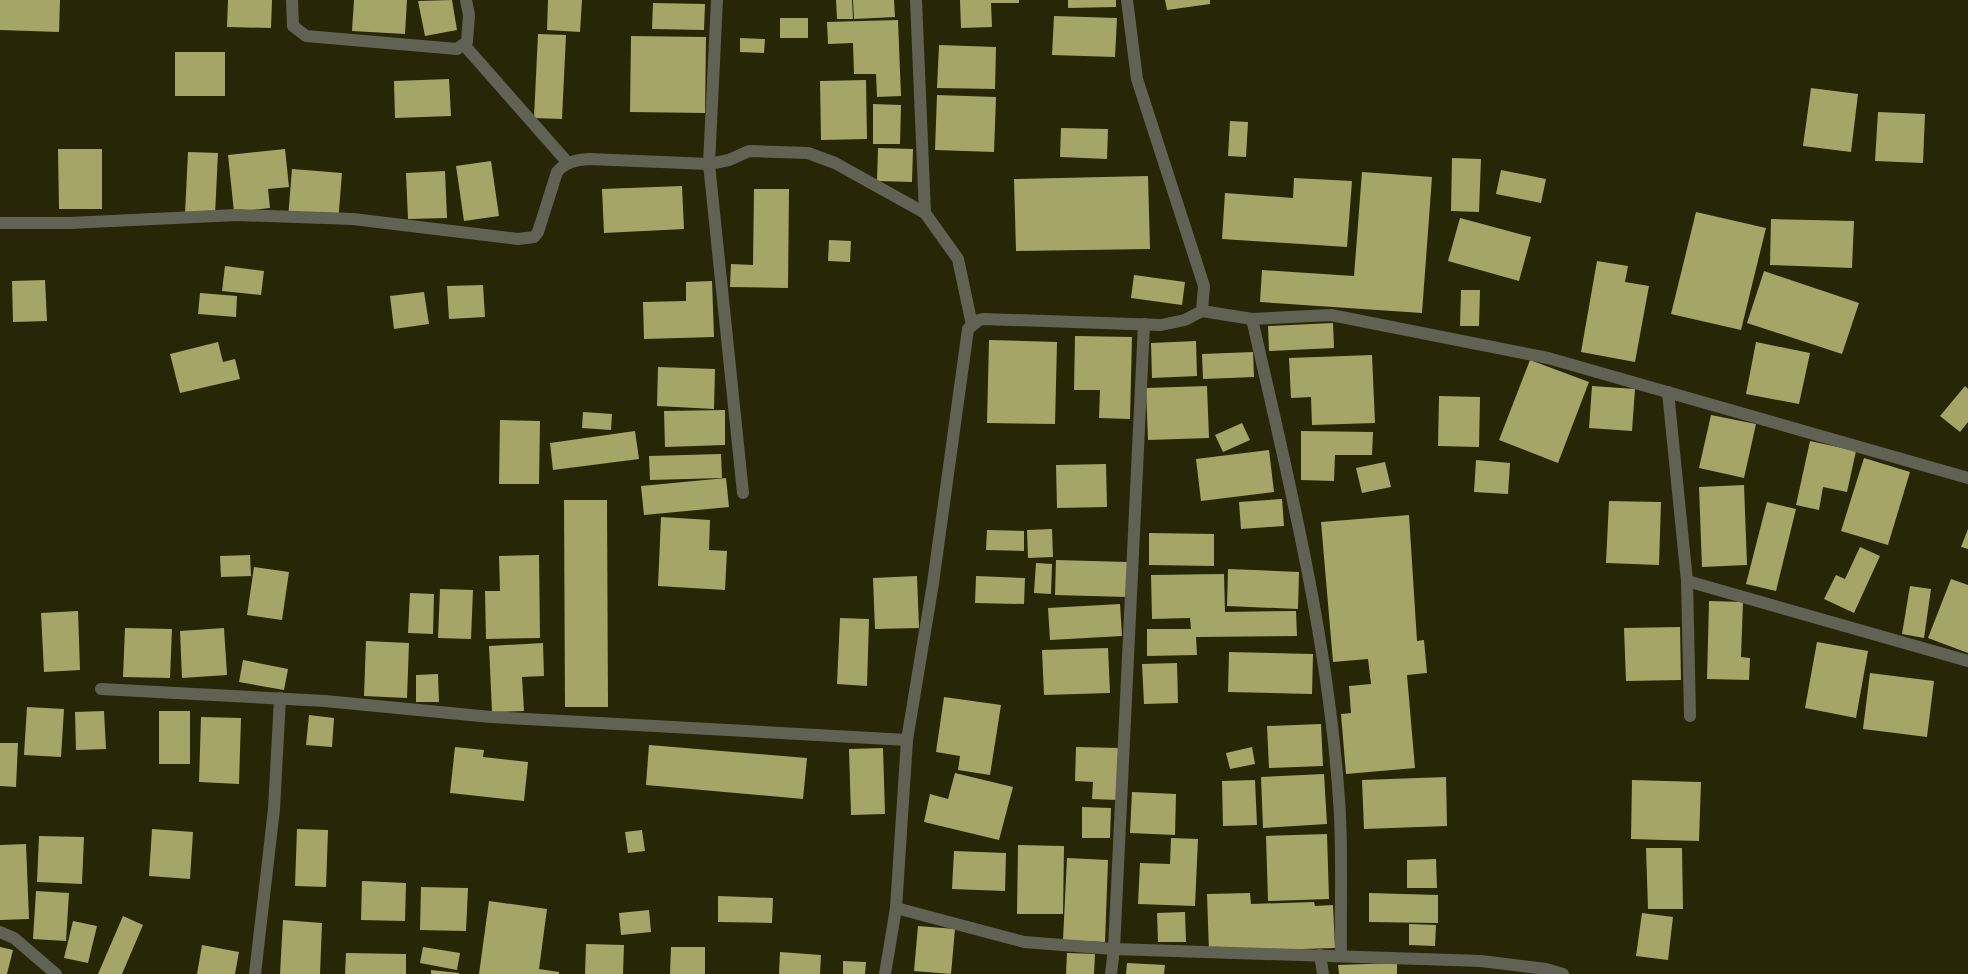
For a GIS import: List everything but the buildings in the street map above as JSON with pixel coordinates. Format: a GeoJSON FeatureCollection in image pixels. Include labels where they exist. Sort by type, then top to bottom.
{"type":"FeatureCollection","features":[{"type":"Feature","properties":{"kind":"street"},"geometry":{"type":"LineString","coordinates":[[292,0],[293,26],[306,36],[457,49],[465,46],[467,42],[469,16],[466,0]]}},
{"type":"Feature","properties":{"kind":"street"},"geometry":{"type":"LineString","coordinates":[[717,0],[709,164],[743,493]]}},
{"type":"Feature","properties":{"kind":"street"},"geometry":{"type":"LineString","coordinates":[[916,0],[926,213]]}},
{"type":"Feature","properties":{"kind":"street"},"geometry":{"type":"LineString","coordinates":[[1127,0],[1137,79],[1204,286],[1202,311]]}},
{"type":"Feature","properties":{"kind":"street"},"geometry":{"type":"LineString","coordinates":[[465,46],[568,163]]}},
{"type":"Feature","properties":{"kind":"street"},"geometry":{"type":"LineString","coordinates":[[0,223],[70,223],[236,215],[353,219],[518,239],[534,237],[538,232],[557,172],[568,163],[589,159],[709,164],[729,160],[749,151],[808,153],[835,163],[926,213],[958,259],[972,325]]}},
{"type":"Feature","properties":{"kind":"street"},"geometry":{"type":"LineString","coordinates":[[885,974],[896,908],[907,740],[934,583],[968,332],[972,325],[983,319],[1161,325],[1185,320],[1202,311],[1252,319],[1331,315],[1548,358],[1968,478]]}},
{"type":"Feature","properties":{"kind":"street"},"geometry":{"type":"LineString","coordinates":[[1252,319],[1282,449],[1320,638],[1339,800],[1341,955]]}},
{"type":"Feature","properties":{"kind":"street"},"geometry":{"type":"LineString","coordinates":[[1110,974],[1114,949],[1144,324]]}},
{"type":"Feature","properties":{"kind":"street"},"geometry":{"type":"LineString","coordinates":[[1668,392],[1687,581],[1690,716]]}},
{"type":"Feature","properties":{"kind":"street"},"geometry":{"type":"LineString","coordinates":[[1687,581],[1968,660]]}},
{"type":"Feature","properties":{"kind":"street"},"geometry":{"type":"LineString","coordinates":[[101,689],[280,698],[491,717],[907,740]]}},
{"type":"Feature","properties":{"kind":"street"},"geometry":{"type":"LineString","coordinates":[[255,974],[274,809],[280,698]]}},
{"type":"Feature","properties":{"kind":"street"},"geometry":{"type":"LineString","coordinates":[[896,908],[1024,942],[1114,949],[1481,961],[1546,969],[1563,974]]}},
{"type":"Feature","properties":{"kind":"street"},"geometry":{"type":"LineString","coordinates":[[0,932],[14,938],[56,974]]}},
{"type":"Feature","properties":{"kind":"street"},"geometry":{"type":"LineString","coordinates":[[1320,955],[1323,974]]}}]}
